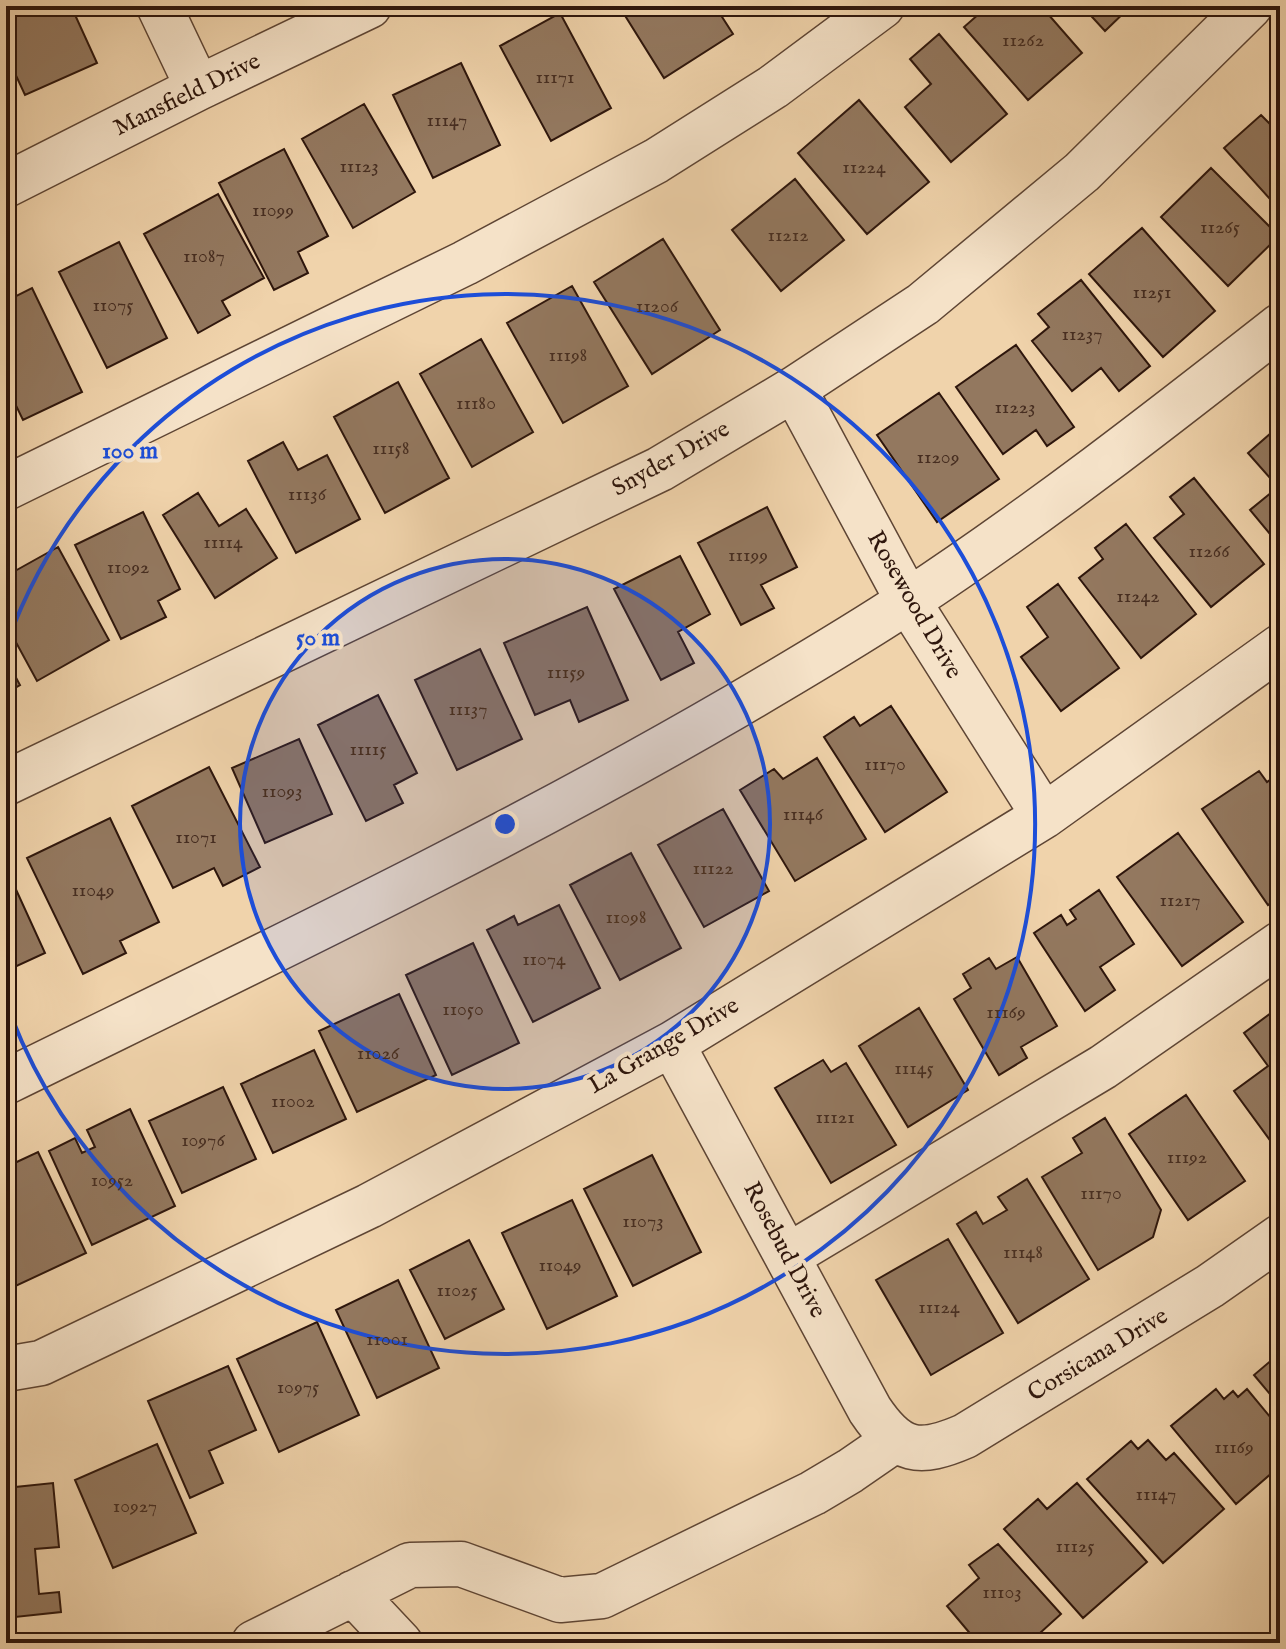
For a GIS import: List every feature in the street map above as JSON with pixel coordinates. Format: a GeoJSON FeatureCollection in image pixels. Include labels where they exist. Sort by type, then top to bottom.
{"type":"FeatureCollection","features":[{"type":"Feature","properties":{"kind":"street"},"geometry":{"type":"LineString","coordinates":[[159,6],[198,88]]}},
{"type":"Feature","properties":{"kind":"street","name":"Mansfield Drive"},"geometry":{"type":"LineString","coordinates":[[6,185],[369,6]]}},
{"type":"Feature","properties":{"kind":"street"},"geometry":{"type":"LineString","coordinates":[[6,488],[465,263],[656,161],[773,87],[882,6]]}},
{"type":"Feature","properties":{"kind":"street","name":"Snyder Drive"},"geometry":{"type":"LineString","coordinates":[[6,783],[660,469],[794,389],[923,304],[1082,172],[1250,6]]}},
{"type":"Feature","properties":{"kind":"street"},"geometry":{"type":"LineString","coordinates":[[6,1082],[461,858],[604,782],[788,675],[908,601],[1136,440],[1280,326]]}},
{"type":"Feature","properties":{"kind":"street","name":"Rosewood Drive"},"geometry":{"type":"LineString","coordinates":[[794,389],[908,601],[1044,816]]}},
{"type":"Feature","properties":{"kind":"street","name":"La Grange Drive"},"geometry":{"type":"LineString","coordinates":[[6,1369],[41,1363],[369,1206],[672,1044],[1044,816],[1280,647]]}},
{"type":"Feature","properties":{"kind":"street"},"geometry":{"type":"LineString","coordinates":[[788,1256],[1103,1067],[1280,944]]}},
{"type":"Feature","properties":{"kind":"street","name":"Rosebud Drive"},"geometry":{"type":"LineString","coordinates":[[672,1044],[870,1410],[901,1443]]}},
{"type":"Feature","properties":{"kind":"street","name":"Corsicana Drive"},"geometry":{"type":"LineString","coordinates":[[901,1443],[940,1447],[965,1436],[1210,1286],[1280,1237]]}},
{"type":"Feature","properties":{"kind":"street"},"geometry":{"type":"LineString","coordinates":[[254,1643],[410,1565],[461,1564],[560,1600],[602,1596],[813,1493],[901,1443]]}},
{"type":"Feature","properties":{"kind":"street"},"geometry":{"type":"LineString","coordinates":[[353,1593],[400,1643]]}},
{"type":"Feature","properties":{"kind":"building"},"geometry":{"type":"Polygon","coordinates":[[[6,6],[71,6],[97,63],[25,95],[6,54],[6,6]]]}},
{"type":"Feature","properties":{"kind":"building"},"geometry":{"type":"Polygon","coordinates":[[[619,6],[715,6],[733,34],[664,78],[619,6]]]}},
{"type":"Feature","properties":{"kind":"building"},"geometry":{"type":"Polygon","coordinates":[[[988,6],[1041,6],[1082,53],[1028,100],[964,27],[988,6]]]}},
{"type":"Feature","properties":{"kind":"building"},"geometry":{"type":"Polygon","coordinates":[[[1082,6],[1131,6],[1105,31],[1082,6]]]}},
{"type":"Feature","properties":{"kind":"building"},"geometry":{"type":"Polygon","coordinates":[[[560,13],[611,108],[551,141],[500,46],[560,13]]]}},
{"type":"Feature","properties":{"kind":"building"},"geometry":{"type":"Polygon","coordinates":[[[939,34],[1007,114],[951,162],[905,107],[931,84],[910,59],[939,34]]]}},
{"type":"Feature","properties":{"kind":"building"},"geometry":{"type":"Polygon","coordinates":[[[461,63],[500,145],[433,178],[393,95],[461,63]]]}},
{"type":"Feature","properties":{"kind":"building"},"geometry":{"type":"Polygon","coordinates":[[[859,100],[929,182],[867,234],[798,153],[859,100]]]}},
{"type":"Feature","properties":{"kind":"building"},"geometry":{"type":"Polygon","coordinates":[[[364,104],[415,192],[353,228],[302,139],[364,104]]]}},
{"type":"Feature","properties":{"kind":"building"},"geometry":{"type":"Polygon","coordinates":[[[1261,115],[1270,124],[1280,115],[1280,210],[1224,148],[1261,115]]]}},
{"type":"Feature","properties":{"kind":"building"},"geometry":{"type":"Polygon","coordinates":[[[284,149],[328,236],[298,252],[308,273],[274,290],[219,183],[284,149]]]}},
{"type":"Feature","properties":{"kind":"building"},"geometry":{"type":"Polygon","coordinates":[[[1211,168],[1279,236],[1228,286],[1161,217],[1211,168]]]}},
{"type":"Feature","properties":{"kind":"building"},"geometry":{"type":"Polygon","coordinates":[[[795,179],[844,240],[781,291],[732,230],[795,179]]]}},
{"type":"Feature","properties":{"kind":"building"},"geometry":{"type":"Polygon","coordinates":[[[218,194],[264,278],[222,301],[230,315],[198,333],[144,234],[218,194]]]}},
{"type":"Feature","properties":{"kind":"building"},"geometry":{"type":"Polygon","coordinates":[[[1142,228],[1215,311],[1163,357],[1089,274],[1142,228]]]}},
{"type":"Feature","properties":{"kind":"building"},"geometry":{"type":"Polygon","coordinates":[[[663,239],[720,330],[652,374],[594,282],[663,239]]]}},
{"type":"Feature","properties":{"kind":"building"},"geometry":{"type":"Polygon","coordinates":[[[119,242],[167,338],[107,368],[59,272],[119,242]]]}},
{"type":"Feature","properties":{"kind":"building"},"geometry":{"type":"Polygon","coordinates":[[[1081,280],[1150,366],[1119,391],[1101,368],[1072,391],[1032,341],[1049,327],[1038,314],[1081,280]]]}},
{"type":"Feature","properties":{"kind":"building"},"geometry":{"type":"Polygon","coordinates":[[[572,286],[628,386],[563,423],[507,323],[572,286]]]}},
{"type":"Feature","properties":{"kind":"building"},"geometry":{"type":"Polygon","coordinates":[[[32,288],[82,392],[23,420],[6,385],[6,301],[32,288]]]}},
{"type":"Feature","properties":{"kind":"building"},"geometry":{"type":"Polygon","coordinates":[[[481,339],[533,432],[472,467],[420,374],[481,339]]]}},
{"type":"Feature","properties":{"kind":"building"},"geometry":{"type":"Polygon","coordinates":[[[1016,345],[1074,427],[1047,446],[1036,430],[1003,454],[956,387],[1016,345]]]}},
{"type":"Feature","properties":{"kind":"building"},"geometry":{"type":"Polygon","coordinates":[[[398,382],[449,478],[385,513],[334,417],[398,382]]]}},
{"type":"Feature","properties":{"kind":"building"},"geometry":{"type":"Polygon","coordinates":[[[939,393],[999,479],[937,522],[877,435],[939,393]]]}},
{"type":"Feature","properties":{"kind":"building"},"geometry":{"type":"Polygon","coordinates":[[[1279,426],[1280,546],[1250,510],[1278,487],[1248,453],[1279,426]]]}},
{"type":"Feature","properties":{"kind":"building"},"geometry":{"type":"Polygon","coordinates":[[[283,442],[298,470],[327,455],[360,519],[296,553],[248,461],[283,442]]]}},
{"type":"Feature","properties":{"kind":"building"},"geometry":{"type":"Polygon","coordinates":[[[1194,478],[1264,564],[1211,607],[1154,538],[1184,514],[1170,497],[1194,478]]]}},
{"type":"Feature","properties":{"kind":"building"},"geometry":{"type":"Polygon","coordinates":[[[198,493],[219,526],[246,509],[277,558],[215,598],[163,515],[198,493]]]}},
{"type":"Feature","properties":{"kind":"building"},"geometry":{"type":"Polygon","coordinates":[[[767,507],[797,567],[761,585],[774,608],[741,625],[698,543],[767,507]]]}},
{"type":"Feature","properties":{"kind":"building"},"geometry":{"type":"Polygon","coordinates":[[[143,512],[180,589],[158,601],[166,617],[121,639],[75,545],[143,512]]]}},
{"type":"Feature","properties":{"kind":"building"},"geometry":{"type":"Polygon","coordinates":[[[1126,524],[1196,614],[1141,658],[1079,578],[1103,559],[1095,548],[1126,524]]]}},
{"type":"Feature","properties":{"kind":"building"},"geometry":{"type":"Polygon","coordinates":[[[58,547],[109,640],[37,681],[6,624],[6,576],[58,547]]]}},
{"type":"Feature","properties":{"kind":"building"},"geometry":{"type":"Polygon","coordinates":[[[680,556],[710,614],[678,632],[694,663],[661,680],[614,589],[680,556]]]}},
{"type":"Feature","properties":{"kind":"building"},"geometry":{"type":"Polygon","coordinates":[[[1058,584],[1119,668],[1061,711],[1021,657],[1048,637],[1027,607],[1058,584]]]}},
{"type":"Feature","properties":{"kind":"building"},"geometry":{"type":"Polygon","coordinates":[[[587,607],[628,700],[579,722],[570,700],[535,715],[504,643],[587,607]]]}},
{"type":"Feature","properties":{"kind":"building"},"geometry":{"type":"Polygon","coordinates":[[[480,649],[522,739],[457,770],[415,680],[480,649]]]}},
{"type":"Feature","properties":{"kind":"building"},"geometry":{"type":"Polygon","coordinates":[[[6,659],[20,685],[6,693],[6,659]]]}},
{"type":"Feature","properties":{"kind":"building"},"geometry":{"type":"Polygon","coordinates":[[[378,695],[417,773],[394,785],[403,803],[366,821],[318,725],[378,695]]]}},
{"type":"Feature","properties":{"kind":"building"},"geometry":{"type":"Polygon","coordinates":[[[891,706],[947,792],[885,832],[824,737],[854,717],[860,726],[891,706]]]}},
{"type":"Feature","properties":{"kind":"building"},"geometry":{"type":"Polygon","coordinates":[[[299,739],[332,814],[265,843],[232,768],[299,739]]]}},
{"type":"Feature","properties":{"kind":"building"},"geometry":{"type":"Polygon","coordinates":[[[817,758],[866,839],[795,881],[740,790],[774,769],[783,779],[817,758]]]}},
{"type":"Feature","properties":{"kind":"building"},"geometry":{"type":"Polygon","coordinates":[[[209,767],[260,867],[223,886],[214,868],[173,888],[132,806],[209,767]]]}},
{"type":"Feature","properties":{"kind":"building"},"geometry":{"type":"Polygon","coordinates":[[[1259,771],[1267,782],[1280,773],[1280,897],[1268,905],[1202,809],[1259,771]]]}},
{"type":"Feature","properties":{"kind":"building"},"geometry":{"type":"Polygon","coordinates":[[[723,809],[769,891],[704,927],[658,845],[723,809]]]}},
{"type":"Feature","properties":{"kind":"building"},"geometry":{"type":"Polygon","coordinates":[[[110,818],[159,922],[120,941],[126,953],[83,974],[27,858],[110,818]]]}},
{"type":"Feature","properties":{"kind":"building"},"geometry":{"type":"Polygon","coordinates":[[[1178,833],[1243,922],[1182,966],[1117,877],[1178,833]]]}},
{"type":"Feature","properties":{"kind":"building"},"geometry":{"type":"Polygon","coordinates":[[[631,853],[681,948],[620,980],[570,885],[631,853]]]}},
{"type":"Feature","properties":{"kind":"building"},"geometry":{"type":"Polygon","coordinates":[[[6,873],[45,953],[6,971],[6,873]]]}},
{"type":"Feature","properties":{"kind":"building"},"geometry":{"type":"Polygon","coordinates":[[[1099,890],[1134,944],[1100,967],[1115,990],[1085,1011],[1034,933],[1061,915],[1067,925],[1076,919],[1070,910],[1099,890]]]}},
{"type":"Feature","properties":{"kind":"building"},"geometry":{"type":"Polygon","coordinates":[[[559,905],[600,988],[533,1022],[487,930],[514,916],[518,925],[559,905]]]}},
{"type":"Feature","properties":{"kind":"building"},"geometry":{"type":"Polygon","coordinates":[[[473,943],[519,1043],[452,1075],[406,975],[473,943]]]}},
{"type":"Feature","properties":{"kind":"building"},"geometry":{"type":"Polygon","coordinates":[[[1017,957],[1057,1026],[1021,1047],[1027,1058],[999,1075],[954,999],[971,988],[963,974],[989,958],[996,969],[1017,957]]]}},
{"type":"Feature","properties":{"kind":"building"},"geometry":{"type":"Polygon","coordinates":[[[399,994],[436,1075],[357,1112],[319,1031],[399,994]]]}},
{"type":"Feature","properties":{"kind":"building"},"geometry":{"type":"Polygon","coordinates":[[[919,1008],[968,1090],[908,1127],[859,1046],[919,1008]]]}},
{"type":"Feature","properties":{"kind":"building"},"geometry":{"type":"Polygon","coordinates":[[[1275,1010],[1280,1017],[1280,1154],[1234,1091],[1268,1066],[1244,1033],[1275,1010]]]}},
{"type":"Feature","properties":{"kind":"building"},"geometry":{"type":"Polygon","coordinates":[[[314,1050],[346,1119],[273,1153],[241,1084],[314,1050]]]}},
{"type":"Feature","properties":{"kind":"building"},"geometry":{"type":"Polygon","coordinates":[[[823,1060],[831,1072],[846,1063],[896,1145],[831,1183],[775,1088],[823,1060]]]}},
{"type":"Feature","properties":{"kind":"building"},"geometry":{"type":"Polygon","coordinates":[[[223,1087],[256,1159],[182,1193],[149,1121],[223,1087]]]}},
{"type":"Feature","properties":{"kind":"building"},"geometry":{"type":"Polygon","coordinates":[[[1186,1095],[1245,1181],[1188,1220],[1129,1134],[1186,1095]]]}},
{"type":"Feature","properties":{"kind":"building"},"geometry":{"type":"Polygon","coordinates":[[[130,1109],[175,1206],[92,1245],[49,1151],[75,1138],[82,1153],[95,1147],[87,1130],[130,1109]]]}},
{"type":"Feature","properties":{"kind":"building"},"geometry":{"type":"Polygon","coordinates":[[[1105,1118],[1161,1210],[1153,1237],[1098,1270],[1042,1177],[1082,1153],[1073,1138],[1105,1118]]]}},
{"type":"Feature","properties":{"kind":"building"},"geometry":{"type":"Polygon","coordinates":[[[38,1152],[86,1253],[7,1290],[6,1199],[15,1195],[6,1176],[6,1167],[38,1152]]]}},
{"type":"Feature","properties":{"kind":"building"},"geometry":{"type":"Polygon","coordinates":[[[652,1155],[701,1252],[633,1286],[584,1189],[652,1155]]]}},
{"type":"Feature","properties":{"kind":"building"},"geometry":{"type":"Polygon","coordinates":[[[1027,1179],[1089,1279],[1018,1323],[957,1224],[976,1212],[983,1224],[1007,1210],[998,1197],[1027,1179]]]}},
{"type":"Feature","properties":{"kind":"building"},"geometry":{"type":"Polygon","coordinates":[[[572,1200],[617,1296],[547,1329],[502,1233],[572,1200]]]}},
{"type":"Feature","properties":{"kind":"building"},"geometry":{"type":"Polygon","coordinates":[[[948,1239],[1003,1333],[931,1375],[876,1280],[948,1239]]]}},
{"type":"Feature","properties":{"kind":"building"},"geometry":{"type":"Polygon","coordinates":[[[469,1240],[504,1309],[445,1339],[410,1270],[469,1240]]]}},
{"type":"Feature","properties":{"kind":"building"},"geometry":{"type":"Polygon","coordinates":[[[398,1280],[439,1368],[377,1398],[336,1310],[398,1280]]]}},
{"type":"Feature","properties":{"kind":"building"},"geometry":{"type":"Polygon","coordinates":[[[317,1322],[359,1415],[279,1452],[237,1359],[317,1322]]]}},
{"type":"Feature","properties":{"kind":"building"},"geometry":{"type":"Polygon","coordinates":[[[1280,1353],[1280,1406],[1254,1375],[1280,1353]]]}},
{"type":"Feature","properties":{"kind":"building"},"geometry":{"type":"Polygon","coordinates":[[[228,1366],[256,1430],[209,1451],[223,1483],[190,1498],[148,1401],[228,1366]]]}},
{"type":"Feature","properties":{"kind":"building"},"geometry":{"type":"Polygon","coordinates":[[[1216,1389],[1224,1399],[1233,1391],[1238,1397],[1247,1389],[1280,1429],[1280,1466],[1236,1504],[1171,1426],[1216,1389]]]}},
{"type":"Feature","properties":{"kind":"building"},"geometry":{"type":"Polygon","coordinates":[[[1148,1440],[1166,1460],[1174,1453],[1224,1509],[1163,1563],[1087,1479],[1131,1441],[1138,1449],[1148,1440]]]}},
{"type":"Feature","properties":{"kind":"building"},"geometry":{"type":"Polygon","coordinates":[[[157,1444],[196,1533],[113,1568],[75,1480],[157,1444]]]}},
{"type":"Feature","properties":{"kind":"building"},"geometry":{"type":"Polygon","coordinates":[[[53,1483],[59,1547],[35,1549],[39,1594],[59,1592],[61,1612],[6,1618],[6,1488],[53,1483]]]}},
{"type":"Feature","properties":{"kind":"building"},"geometry":{"type":"Polygon","coordinates":[[[1077,1483],[1147,1562],[1083,1618],[1004,1529],[1038,1499],[1047,1509],[1077,1483]]]}},
{"type":"Feature","properties":{"kind":"building"},"geometry":{"type":"Polygon","coordinates":[[[998,1544],[1061,1614],[1029,1643],[978,1643],[947,1606],[979,1578],[969,1565],[998,1544]]]}}]}
